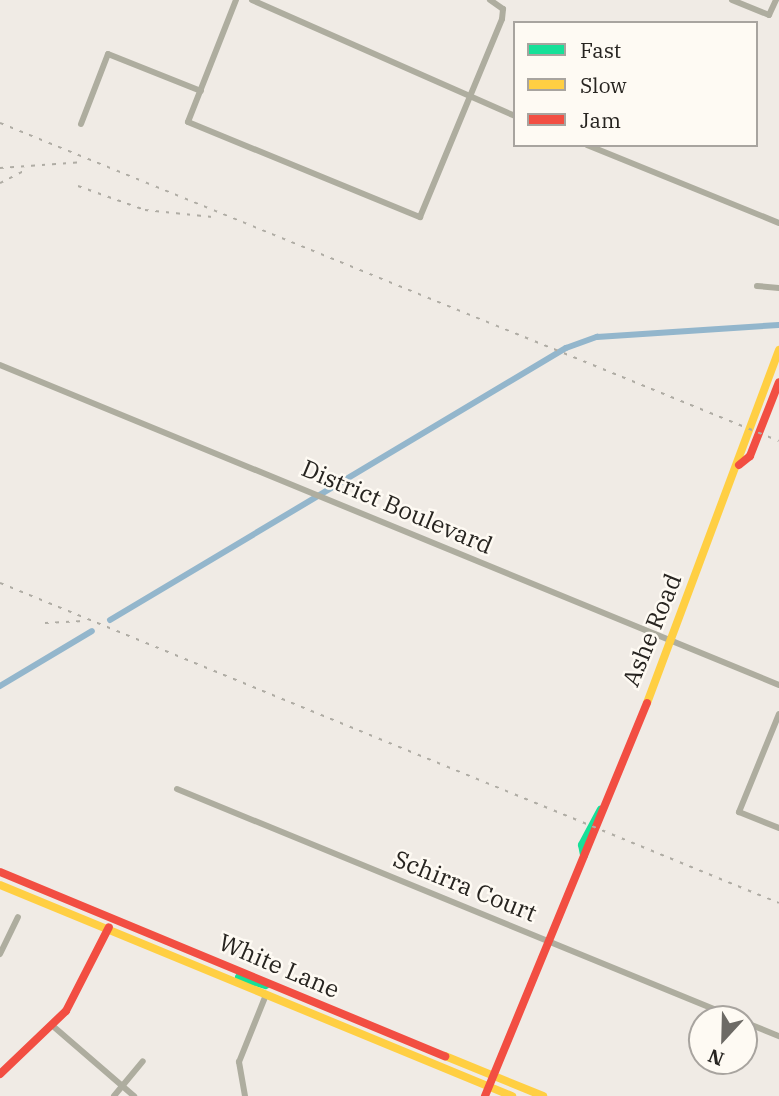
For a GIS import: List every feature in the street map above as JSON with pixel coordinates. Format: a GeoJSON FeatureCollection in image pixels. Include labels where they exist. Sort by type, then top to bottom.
{"type":"FeatureCollection","features":[{"type":"Feature","properties":{"kind":"main road","name":"Ashe Road"},"geometry":{"type":"LineString","coordinates":[[485,1096],[584,855],[738,465],[779,350]]}},
{"type":"Feature","properties":{"kind":"main road","name":"Ashe Road"},"geometry":{"type":"LineString","coordinates":[[738,465],[750,456],[779,382]]}},
{"type":"Feature","properties":{"kind":"main road","name":"White Lane"},"geometry":{"type":"LineString","coordinates":[[0,872],[543,1096]]}},
{"type":"Feature","properties":{"kind":"main road","name":"White Lane"},"geometry":{"type":"LineString","coordinates":[[0,885],[512,1096]]}},
{"type":"Feature","properties":{"kind":"main road"},"geometry":{"type":"LineString","coordinates":[[0,1074],[54,1027],[88,977],[112,918]]}},
{"type":"Feature","properties":{"kind":"main road"},"geometry":{"type":"LineString","coordinates":[[226,977],[271,984]]}},
{"type":"Feature","properties":{"kind":"main road"},"geometry":{"type":"LineString","coordinates":[[266,995],[323,1005]]}},
{"type":"Feature","properties":{"kind":"main road"},"geometry":{"type":"LineString","coordinates":[[330,1021],[374,1027]]}},
{"type":"Feature","properties":{"kind":"main road"},"geometry":{"type":"LineString","coordinates":[[374,1040],[414,1043]]}},
{"type":"Feature","properties":{"kind":"street"},"geometry":{"type":"LineString","coordinates":[[236,0],[188,122],[421,217],[503,9],[490,0]]}},
{"type":"Feature","properties":{"kind":"street"},"geometry":{"type":"LineString","coordinates":[[252,0],[513,115]]}},
{"type":"Feature","properties":{"kind":"street"},"geometry":{"type":"LineString","coordinates":[[732,0],[769,15],[776,0]]}},
{"type":"Feature","properties":{"kind":"street"},"geometry":{"type":"LineString","coordinates":[[81,124],[108,54],[201,91]]}},
{"type":"Feature","properties":{"kind":"street"},"geometry":{"type":"LineString","coordinates":[[592,147],[779,223]]}},
{"type":"Feature","properties":{"kind":"street"},"geometry":{"type":"LineString","coordinates":[[757,286],[779,288]]}},
{"type":"Feature","properties":{"kind":"street","name":"District Boulevard"},"geometry":{"type":"LineString","coordinates":[[0,365],[779,685]]}},
{"type":"Feature","properties":{"kind":"street"},"geometry":{"type":"LineString","coordinates":[[779,714],[739,812],[779,828]]}},
{"type":"Feature","properties":{"kind":"street","name":"Schirra Court"},"geometry":{"type":"LineString","coordinates":[[177,789],[703,1005]]}},
{"type":"Feature","properties":{"kind":"street"},"geometry":{"type":"LineString","coordinates":[[0,954],[18,917]]}},
{"type":"Feature","properties":{"kind":"street"},"geometry":{"type":"LineString","coordinates":[[245,1096],[239,1062],[266,995]]}},
{"type":"Feature","properties":{"kind":"street"},"geometry":{"type":"LineString","coordinates":[[54,1027],[134,1096]]}},
{"type":"Feature","properties":{"kind":"street"},"geometry":{"type":"LineString","coordinates":[[758,1027],[779,1036]]}},
{"type":"Feature","properties":{"kind":"street"},"geometry":{"type":"LineString","coordinates":[[114,1096],[143,1061]]}},
{"type":"Feature","properties":{"kind":"waterway"},"geometry":{"type":"LineString","coordinates":[[110,620],[566,348],[597,337],[779,325]]}},
{"type":"Feature","properties":{"kind":"waterway"},"geometry":{"type":"LineString","coordinates":[[0,686],[92,631]]}},
{"type":"Feature","properties":{"kind":"railway"},"geometry":{"type":"LineString","coordinates":[[0,123],[779,441]]}},
{"type":"Feature","properties":{"kind":"railway"},"geometry":{"type":"LineString","coordinates":[[0,168],[84,162]]}},
{"type":"Feature","properties":{"kind":"railway"},"geometry":{"type":"LineString","coordinates":[[0,183],[25,170]]}},
{"type":"Feature","properties":{"kind":"railway"},"geometry":{"type":"LineString","coordinates":[[78,186],[145,210],[213,217]]}},
{"type":"Feature","properties":{"kind":"railway"},"geometry":{"type":"LineString","coordinates":[[0,583],[779,903]]}},
{"type":"Feature","properties":{"kind":"railway"},"geometry":{"type":"LineString","coordinates":[[45,623],[84,621]]}},
{"type":"Feature","properties":{"kind":"traffic: fast"},"geometry":{"type":"LineString","coordinates":[[584,855],[582,845],[601,810]]}},
{"type":"Feature","properties":{"kind":"traffic: fast"},"geometry":{"type":"LineString","coordinates":[[239,977],[266,985]]}},
{"type":"Feature","properties":{"kind":"traffic: slow"},"geometry":{"type":"LineString","coordinates":[[647,703],[779,350]]}},
{"type":"Feature","properties":{"kind":"traffic: slow"},"geometry":{"type":"LineString","coordinates":[[0,885],[512,1096]]}},
{"type":"Feature","properties":{"kind":"traffic: slow"},"geometry":{"type":"LineString","coordinates":[[445,1056],[543,1096]]}},
{"type":"Feature","properties":{"kind":"traffic: jam"},"geometry":{"type":"LineString","coordinates":[[739,465],[750,456],[779,382]]}},
{"type":"Feature","properties":{"kind":"traffic: jam"},"geometry":{"type":"LineString","coordinates":[[485,1096],[647,703]]}},
{"type":"Feature","properties":{"kind":"traffic: jam"},"geometry":{"type":"LineString","coordinates":[[0,872],[445,1056]]}},
{"type":"Feature","properties":{"kind":"traffic: jam"},"geometry":{"type":"LineString","coordinates":[[0,1074],[66,1011],[109,927]]}}]}
